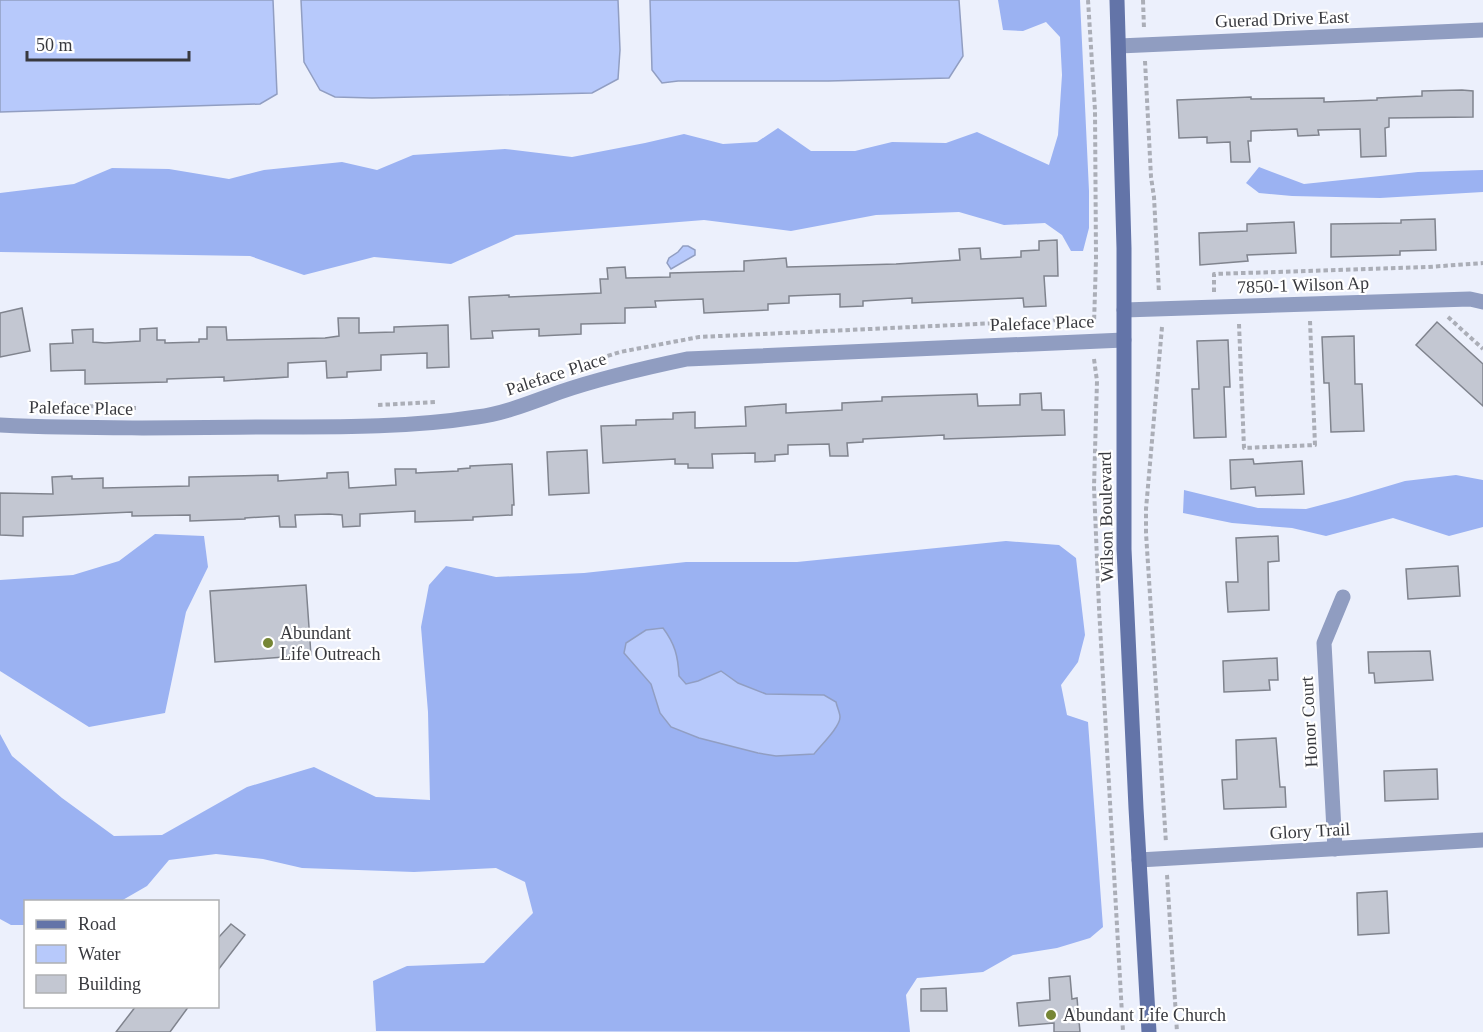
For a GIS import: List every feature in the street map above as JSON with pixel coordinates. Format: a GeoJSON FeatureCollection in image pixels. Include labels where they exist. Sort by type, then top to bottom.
{"type":"FeatureCollection","features":[{"type":"Feature","properties":{"kind":"main road","name":"Wilson Boulevard"},"geometry":{"type":"LineString","coordinates":[[1117,0],[1124,310],[1124,549],[1149,1032]]}},
{"type":"Feature","properties":{"kind":"street","name":"Guerad Drive East"},"geometry":{"type":"LineString","coordinates":[[1119,46],[1483,30]]}},
{"type":"Feature","properties":{"kind":"street","name":"7850-1 Wilson Ap"},"geometry":{"type":"LineString","coordinates":[[1124,310],[1470,299],[1483,302]]}},
{"type":"Feature","properties":{"kind":"street","name":"Paleface Place"},"geometry":{"type":"LineString","coordinates":[[0,425],[332,427],[426,423],[476,418],[508,411],[629,371],[687,358],[1124,340]]}},
{"type":"Feature","properties":{"kind":"street","name":"Honor Court"},"geometry":{"type":"LineString","coordinates":[[1335,849],[1324,643],[1343,597]]}},
{"type":"Feature","properties":{"kind":"street","name":"Glory Trail"},"geometry":{"type":"LineString","coordinates":[[1139,860],[1483,840]]}},
{"type":"Feature","properties":{"kind":"path"},"geometry":{"type":"LineString","coordinates":[[1088,0],[1095,110],[1094,363],[1097,381],[1094,487],[1122,1032]]}},
{"type":"Feature","properties":{"kind":"path"},"geometry":{"type":"LineString","coordinates":[[1143,0],[1150,177],[1154,197],[1162,327],[1146,509],[1146,533],[1176,1032]]}},
{"type":"Feature","properties":{"kind":"path"},"geometry":{"type":"LineString","coordinates":[[1214,307],[1214,274],[1428,267],[1483,262]]}},
{"type":"Feature","properties":{"kind":"path"},"geometry":{"type":"LineString","coordinates":[[1239,307],[1244,448],[1315,445],[1310,317]]}},
{"type":"Feature","properties":{"kind":"path"},"geometry":{"type":"LineString","coordinates":[[1443,315],[1449,317],[1483,349]]}},
{"type":"Feature","properties":{"kind":"path"},"geometry":{"type":"LineString","coordinates":[[573,367],[620,352],[699,337],[998,323],[1038,325],[1058,319],[1090,323],[1095,321]]}},
{"type":"Feature","properties":{"kind":"path"},"geometry":{"type":"LineString","coordinates":[[377,405],[445,401]]}},
{"type":"Feature","properties":{"kind":"path"},"geometry":{"type":"LineString","coordinates":[[46,427],[50,410],[58,405],[138,408]]}},
{"type":"Feature","properties":{"kind":"shaded area"},"geometry":{"type":"Polygon","coordinates":[[[998,0],[1080,0],[1089,191],[1089,228],[1083,251],[1071,251],[1062,235],[1045,223],[1004,225],[959,212],[876,215],[791,231],[704,220],[516,235],[451,264],[374,257],[304,275],[250,256],[0,252],[0,193],[74,184],[112,168],[169,169],[229,179],[264,170],[342,162],[377,170],[413,155],[505,149],[572,157],[684,134],[723,144],[757,142],[778,128],[811,151],[855,151],[892,142],[946,143],[977,132],[1049,165],[1058,135],[1062,75],[1060,37],[1046,22],[1023,31],[1003,30],[998,0]]]}},
{"type":"Feature","properties":{"kind":"shaded area"},"geometry":{"type":"Polygon","coordinates":[[[1259,167],[1304,184],[1418,172],[1483,170],[1483,192],[1380,198],[1259,193],[1246,183],[1259,167]]]}},
{"type":"Feature","properties":{"kind":"shaded area"},"geometry":{"type":"Polygon","coordinates":[[[1456,475],[1483,480],[1483,527],[1449,536],[1393,518],[1326,536],[1292,528],[1232,523],[1183,513],[1184,490],[1258,508],[1306,509],[1405,481],[1456,475]]]}},
{"type":"Feature","properties":{"kind":"shaded area"},"geometry":{"type":"Polygon","coordinates":[[[155,534],[204,536],[208,567],[186,612],[165,713],[89,727],[0,671],[0,580],[73,575],[119,561],[155,534]]]}},
{"type":"Feature","properties":{"kind":"shaded area"},"geometry":{"type":"Polygon","coordinates":[[[1006,541],[1059,545],[1076,558],[1085,635],[1078,662],[1061,685],[1067,715],[1088,722],[1103,927],[1090,938],[1057,948],[1013,955],[983,972],[917,978],[906,995],[910,1032],[376,1031],[373,981],[407,966],[484,963],[533,913],[525,882],[496,868],[414,872],[302,868],[263,859],[216,854],[169,860],[147,886],[123,900],[24,900],[24,925],[11,925],[0,919],[0,734],[12,756],[62,798],[114,836],[162,835],[247,787],[314,767],[376,797],[430,800],[428,712],[421,627],[429,585],[446,566],[496,577],[584,573],[686,562],[797,562],[1006,541]]]}},
{"type":"Feature","properties":{"kind":"water"},"geometry":{"type":"Polygon","coordinates":[[[0,0],[273,0],[277,94],[260,104],[0,112],[0,0]]]}},
{"type":"Feature","properties":{"kind":"water"},"geometry":{"type":"Polygon","coordinates":[[[301,0],[618,0],[620,50],[618,79],[592,93],[335,97],[320,90],[304,62],[301,0]]]}},
{"type":"Feature","properties":{"kind":"water"},"geometry":{"type":"Polygon","coordinates":[[[650,0],[959,0],[963,56],[949,78],[662,83],[652,70],[650,0]]]}},
{"type":"Feature","properties":{"kind":"water"},"geometry":{"type":"Polygon","coordinates":[[[683,246],[695,250],[695,255],[671,269],[667,263],[669,258],[683,246]]]}},
{"type":"Feature","properties":{"kind":"water"},"geometry":{"type":"Polygon","coordinates":[[[663,628],[675,650],[679,676],[686,684],[721,671],[738,683],[766,694],[824,695],[836,702],[840,717],[837,726],[814,754],[776,756],[699,738],[671,727],[660,713],[651,684],[624,653],[626,643],[646,630],[663,628]]]}},
{"type":"Feature","properties":{"kind":"building"},"geometry":{"type":"Polygon","coordinates":[[[1422,91],[1473,91],[1473,117],[1389,118],[1389,127],[1385,128],[1386,156],[1361,157],[1360,129],[1318,130],[1319,135],[1298,136],[1297,129],[1251,131],[1251,141],[1248,141],[1250,162],[1231,162],[1230,142],[1207,143],[1207,137],[1179,138],[1177,100],[1251,97],[1251,99],[1324,98],[1324,102],[1377,100],[1377,98],[1422,96],[1422,91]]]}},
{"type":"Feature","properties":{"kind":"building"},"geometry":{"type":"Polygon","coordinates":[[[1435,219],[1436,250],[1400,251],[1400,255],[1331,257],[1331,224],[1401,223],[1401,220],[1435,219]]]}},
{"type":"Feature","properties":{"kind":"building"},"geometry":{"type":"Polygon","coordinates":[[[1294,222],[1296,253],[1247,255],[1248,261],[1200,265],[1199,233],[1247,231],[1247,224],[1294,222]]]}},
{"type":"Feature","properties":{"kind":"building"},"geometry":{"type":"Polygon","coordinates":[[[1057,240],[1058,276],[1044,276],[1046,306],[1024,307],[1023,298],[912,303],[912,298],[863,301],[863,306],[840,307],[840,294],[789,296],[789,303],[768,304],[768,310],[704,313],[703,299],[655,301],[656,307],[625,308],[625,323],[581,324],[581,334],[539,336],[539,329],[492,331],[493,338],[471,339],[469,297],[601,293],[600,279],[608,279],[607,268],[625,267],[626,278],[670,277],[670,273],[744,271],[744,261],[786,258],[787,267],[896,264],[960,260],[959,249],[980,248],[981,259],[1021,257],[1021,251],[1039,250],[1039,241],[1057,240]]]}},
{"type":"Feature","properties":{"kind":"building"},"geometry":{"type":"Polygon","coordinates":[[[22,308],[30,351],[0,357],[0,313],[22,308]]]}},
{"type":"Feature","properties":{"kind":"building"},"geometry":{"type":"Polygon","coordinates":[[[338,318],[359,318],[359,333],[394,332],[394,327],[448,325],[449,367],[427,368],[427,353],[381,355],[381,370],[347,372],[347,377],[327,378],[326,361],[288,363],[288,377],[224,381],[224,377],[167,379],[167,382],[85,384],[85,370],[51,371],[50,344],[73,343],[72,330],[93,329],[93,342],[105,343],[140,341],[140,329],[157,328],[157,340],[165,340],[165,343],[199,342],[199,339],[207,339],[207,327],[226,327],[227,340],[325,338],[339,336],[338,318]]]}},
{"type":"Feature","properties":{"kind":"building"},"geometry":{"type":"Polygon","coordinates":[[[1437,322],[1483,364],[1483,406],[1416,345],[1437,322]]]}},
{"type":"Feature","properties":{"kind":"building"},"geometry":{"type":"Polygon","coordinates":[[[1354,336],[1355,384],[1362,384],[1364,431],[1331,432],[1329,383],[1324,383],[1322,337],[1354,336]]]}},
{"type":"Feature","properties":{"kind":"building"},"geometry":{"type":"Polygon","coordinates":[[[1228,340],[1230,387],[1224,387],[1226,437],[1194,438],[1192,389],[1199,389],[1197,341],[1228,340]]]}},
{"type":"Feature","properties":{"kind":"building"},"geometry":{"type":"Polygon","coordinates":[[[1041,393],[1042,410],[1064,410],[1065,435],[944,439],[944,435],[863,439],[863,442],[847,443],[848,456],[830,456],[829,444],[788,445],[788,454],[775,455],[775,461],[755,462],[755,453],[712,454],[713,468],[688,468],[688,464],[675,464],[675,459],[603,463],[601,426],[636,425],[636,420],[673,419],[673,413],[695,412],[695,428],[746,426],[745,407],[786,404],[786,413],[842,410],[842,403],[882,401],[882,397],[977,394],[978,406],[1020,405],[1020,394],[1041,393]]]}},
{"type":"Feature","properties":{"kind":"building"},"geometry":{"type":"Polygon","coordinates":[[[587,450],[589,493],[549,495],[547,452],[587,450]]]}},
{"type":"Feature","properties":{"kind":"building"},"geometry":{"type":"Polygon","coordinates":[[[1253,459],[1254,464],[1302,461],[1304,494],[1256,496],[1255,487],[1231,489],[1230,460],[1253,459]]]}},
{"type":"Feature","properties":{"kind":"building"},"geometry":{"type":"Polygon","coordinates":[[[512,464],[514,505],[512,505],[512,515],[473,517],[473,520],[415,522],[415,511],[360,514],[360,526],[343,527],[342,515],[295,515],[296,527],[280,527],[279,516],[190,521],[190,515],[132,516],[132,512],[23,517],[23,536],[0,535],[0,493],[53,494],[52,477],[103,478],[103,488],[189,486],[189,477],[278,475],[278,481],[327,478],[327,473],[348,472],[349,488],[396,485],[395,469],[416,469],[416,473],[458,471],[458,469],[470,468],[470,466],[512,464]]]}},
{"type":"Feature","properties":{"kind":"building"},"geometry":{"type":"Polygon","coordinates":[[[1278,536],[1279,561],[1268,562],[1269,610],[1228,612],[1226,582],[1238,582],[1236,538],[1278,536]]]}},
{"type":"Feature","properties":{"kind":"building"},"geometry":{"type":"Polygon","coordinates":[[[1458,566],[1460,596],[1408,599],[1406,569],[1458,566]]]}},
{"type":"Feature","properties":{"kind":"building"},"geometry":{"type":"Polygon","coordinates":[[[306,585],[311,655],[215,662],[210,591],[306,585]]]}},
{"type":"Feature","properties":{"kind":"building"},"geometry":{"type":"Polygon","coordinates":[[[1430,651],[1433,680],[1375,683],[1374,673],[1369,673],[1368,652],[1430,651]]]}},
{"type":"Feature","properties":{"kind":"building"},"geometry":{"type":"Polygon","coordinates":[[[1277,658],[1278,680],[1269,680],[1270,690],[1224,692],[1223,661],[1277,658]]]}},
{"type":"Feature","properties":{"kind":"building"},"geometry":{"type":"Polygon","coordinates":[[[1276,738],[1280,787],[1285,787],[1286,807],[1224,809],[1222,780],[1237,779],[1236,740],[1276,738]]]}},
{"type":"Feature","properties":{"kind":"building"},"geometry":{"type":"Polygon","coordinates":[[[1437,769],[1438,799],[1385,801],[1384,771],[1437,769]]]}},
{"type":"Feature","properties":{"kind":"building"},"geometry":{"type":"Polygon","coordinates":[[[1387,891],[1389,933],[1358,935],[1357,893],[1387,891]]]}},
{"type":"Feature","properties":{"kind":"building"},"geometry":{"type":"Polygon","coordinates":[[[231,924],[245,935],[219,969],[219,937],[231,924]]]}},
{"type":"Feature","properties":{"kind":"building"},"geometry":{"type":"Polygon","coordinates":[[[1070,976],[1072,999],[1077,998],[1080,1032],[1054,1032],[1054,1023],[1019,1026],[1017,1003],[1050,1000],[1049,978],[1070,976]]]}},
{"type":"Feature","properties":{"kind":"building"},"geometry":{"type":"Polygon","coordinates":[[[946,988],[947,1011],[921,1011],[921,989],[946,988]]]}},
{"type":"Feature","properties":{"kind":"building"},"geometry":{"type":"Polygon","coordinates":[[[134,1008],[188,1008],[170,1032],[116,1032],[134,1008]]]}},
{"type":"Feature","properties":{"kind":"place","name":"Abundant Life Outreach"},"geometry":{"type":"Point","coordinates":[268,643]}},
{"type":"Feature","properties":{"kind":"place","name":"Abundant Life Church"},"geometry":{"type":"Point","coordinates":[1051,1015]}}]}
